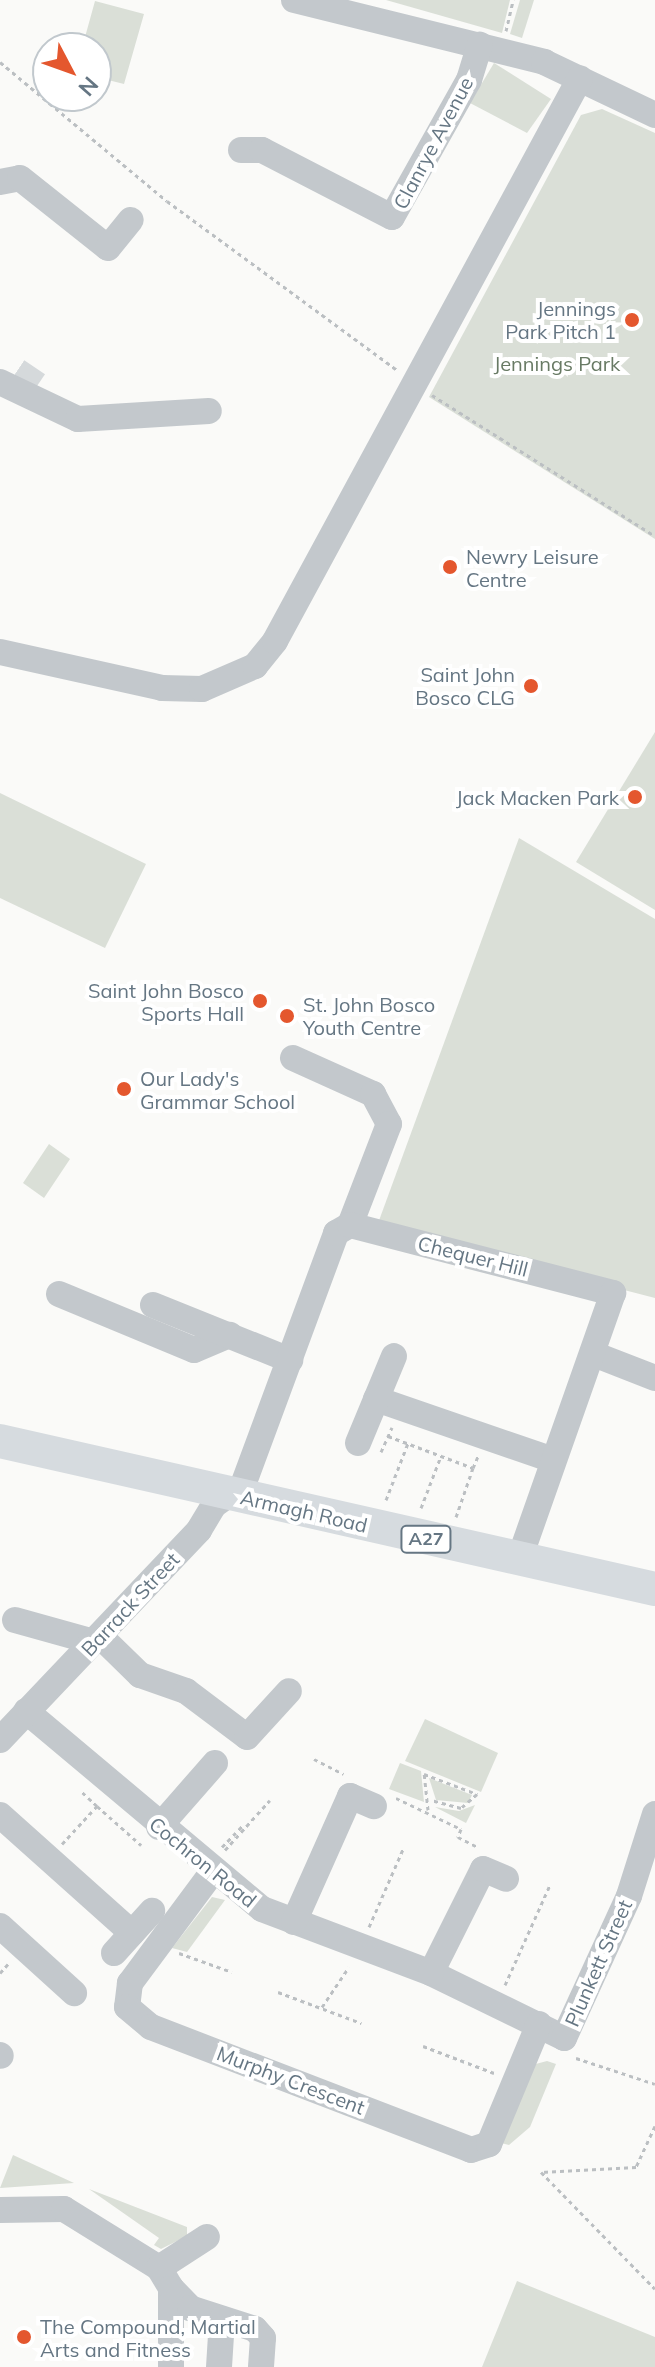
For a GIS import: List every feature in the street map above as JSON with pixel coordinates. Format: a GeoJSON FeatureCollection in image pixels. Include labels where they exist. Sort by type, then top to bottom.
{"type":"FeatureCollection","features":[{"type":"Feature","properties":{"kind":"main road","name":"Armagh Road"},"geometry":{"type":"LineString","coordinates":[[0,1441],[655,1589]]}},
{"type":"Feature","properties":{"kind":"street"},"geometry":{"type":"LineString","coordinates":[[294,0],[480,45],[580,78],[655,115]]}},
{"type":"Feature","properties":{"kind":"street","name":"Clanrye Avenue"},"geometry":{"type":"LineString","coordinates":[[241,150],[262,150],[392,217],[469,80],[480,45]]}},
{"type":"Feature","properties":{"kind":"street"},"geometry":{"type":"LineString","coordinates":[[0,652],[123,678],[202,689],[255,666],[275,641],[580,78]]}},
{"type":"Feature","properties":{"kind":"street"},"geometry":{"type":"LineString","coordinates":[[0,182],[20,178],[108,248],[131,220]]}},
{"type":"Feature","properties":{"kind":"street"},"geometry":{"type":"LineString","coordinates":[[14,375],[56,397],[62,412]]}},
{"type":"Feature","properties":{"kind":"street"},"geometry":{"type":"LineString","coordinates":[[14,375],[62,412],[78,419],[209,411]]}},
{"type":"Feature","properties":{"kind":"street"},"geometry":{"type":"LineString","coordinates":[[229,1494],[243,1485],[336,1233],[350,1225],[389,1124],[373,1094],[293,1058]]}},
{"type":"Feature","properties":{"kind":"street","name":"Chequer Hill"},"geometry":{"type":"LineString","coordinates":[[350,1225],[613,1293],[596,1355],[553,1460],[519,1560]]}},
{"type":"Feature","properties":{"kind":"street"},"geometry":{"type":"LineString","coordinates":[[59,1294],[194,1350],[230,1335]]}},
{"type":"Feature","properties":{"kind":"street"},"geometry":{"type":"LineString","coordinates":[[153,1305],[290,1360]]}},
{"type":"Feature","properties":{"kind":"street"},"geometry":{"type":"LineString","coordinates":[[596,1355],[655,1378]]}},
{"type":"Feature","properties":{"kind":"street"},"geometry":{"type":"LineString","coordinates":[[369,1448],[388,1404],[394,1356]]}},
{"type":"Feature","properties":{"kind":"street"},"geometry":{"type":"LineString","coordinates":[[388,1404],[465,1435],[487,1434],[553,1460]]}},
{"type":"Feature","properties":{"kind":"street","name":"Barrack Street"},"geometry":{"type":"LineString","coordinates":[[0,1740],[229,1494]]}},
{"type":"Feature","properties":{"kind":"street"},"geometry":{"type":"LineString","coordinates":[[15,1620],[97,1639],[140,1675],[186,1691],[247,1737],[289,1691]]}},
{"type":"Feature","properties":{"kind":"street","name":"Cochron Road"},"geometry":{"type":"LineString","coordinates":[[26,1711],[150,1836],[212,1865],[294,1922],[364,1941],[539,2024]]}},
{"type":"Feature","properties":{"kind":"street"},"geometry":{"type":"LineString","coordinates":[[150,1836],[215,1763]]}},
{"type":"Feature","properties":{"kind":"street"},"geometry":{"type":"LineString","coordinates":[[294,1922],[350,1796],[383,1801]]}},
{"type":"Feature","properties":{"kind":"street"},"geometry":{"type":"LineString","coordinates":[[0,1815],[132,1933]]}},
{"type":"Feature","properties":{"kind":"street","name":"Plunkett Street"},"geometry":{"type":"LineString","coordinates":[[539,2024],[564,2038],[629,1896],[653,1825]]}},
{"type":"Feature","properties":{"kind":"street","name":"Murphy Crescent"},"geometry":{"type":"LineString","coordinates":[[212,1865],[130,1983],[127,2007],[151,2027],[471,2150],[489,2144],[539,2024]]}},
{"type":"Feature","properties":{"kind":"street"},"geometry":{"type":"LineString","coordinates":[[431,1973],[483,1869],[506,1879]]}},
{"type":"Feature","properties":{"kind":"street"},"geometry":{"type":"LineString","coordinates":[[114,1953],[152,1911]]}},
{"type":"Feature","properties":{"kind":"street"},"geometry":{"type":"LineString","coordinates":[[0,1926],[74,1993]]}},
{"type":"Feature","properties":{"kind":"street"},"geometry":{"type":"LineString","coordinates":[[0,2210],[64,2209],[165,2278],[190,2308],[263,2338],[261,2367]]}},
{"type":"Feature","properties":{"kind":"street"},"geometry":{"type":"LineString","coordinates":[[171,2367],[165,2278],[207,2237]]}},
{"type":"Feature","properties":{"kind":"street"},"geometry":{"type":"LineString","coordinates":[[219,2367],[222,2319]]}},
{"type":"Feature","properties":{"kind":"path"},"geometry":{"type":"LineString","coordinates":[[508,24],[513,0]]}},
{"type":"Feature","properties":{"kind":"path"},"geometry":{"type":"LineString","coordinates":[[0,62],[167,201],[407,377]]}},
{"type":"Feature","properties":{"kind":"path"},"geometry":{"type":"LineString","coordinates":[[423,388],[655,536]]}},
{"type":"Feature","properties":{"kind":"path"},"geometry":{"type":"LineString","coordinates":[[388,1404],[388,1436]]}},
{"type":"Feature","properties":{"kind":"path"},"geometry":{"type":"LineString","coordinates":[[455,1519],[487,1434]]}},
{"type":"Feature","properties":{"kind":"path"},"geometry":{"type":"LineString","coordinates":[[388,1436],[473,1468]]}},
{"type":"Feature","properties":{"kind":"path"},"geometry":{"type":"LineString","coordinates":[[369,1448],[388,1436]]}},
{"type":"Feature","properties":{"kind":"path"},"geometry":{"type":"LineString","coordinates":[[386,1500],[408,1443]]}},
{"type":"Feature","properties":{"kind":"path"},"geometry":{"type":"LineString","coordinates":[[420,1511],[441,1456]]}},
{"type":"Feature","properties":{"kind":"path"},"geometry":{"type":"LineString","coordinates":[[314,1759],[350,1778]]}},
{"type":"Feature","properties":{"kind":"path"},"geometry":{"type":"LineString","coordinates":[[428,1810],[431,1800],[424,1774],[477,1794],[461,1808],[431,1800]]}},
{"type":"Feature","properties":{"kind":"path"},"geometry":{"type":"LineString","coordinates":[[81,1791],[97,1806],[150,1836]]}},
{"type":"Feature","properties":{"kind":"path"},"geometry":{"type":"LineString","coordinates":[[212,1865],[270,1800]]}},
{"type":"Feature","properties":{"kind":"path"},"geometry":{"type":"LineString","coordinates":[[383,1801],[428,1810],[481,1850]]}},
{"type":"Feature","properties":{"kind":"path"},"geometry":{"type":"LineString","coordinates":[[49,1858],[97,1806]]}},
{"type":"Feature","properties":{"kind":"path"},"geometry":{"type":"LineString","coordinates":[[212,1865],[242,1826]]}},
{"type":"Feature","properties":{"kind":"path"},"geometry":{"type":"LineString","coordinates":[[321,2008],[364,1941],[403,1849]]}},
{"type":"Feature","properties":{"kind":"path"},"geometry":{"type":"LineString","coordinates":[[502,1992],[550,1885]]}},
{"type":"Feature","properties":{"kind":"path"},"geometry":{"type":"LineString","coordinates":[[157,1945],[232,1972]]}},
{"type":"Feature","properties":{"kind":"path"},"geometry":{"type":"LineString","coordinates":[[278,1992],[361,2023]]}},
{"type":"Feature","properties":{"kind":"path"},"geometry":{"type":"LineString","coordinates":[[564,2038],[566,2056],[655,2084]]}},
{"type":"Feature","properties":{"kind":"path"},"geometry":{"type":"LineString","coordinates":[[423,2046],[497,2074],[491,2087]]}},
{"type":"Feature","properties":{"kind":"path"},"geometry":{"type":"LineString","coordinates":[[655,2126],[636,2167],[541,2172],[655,2289]]}},
{"type":"Feature","properties":{"kind":"green space"},"geometry":{"type":"Polygon","coordinates":[[[386,0],[510,0],[502,33],[386,0]]]}},
{"type":"Feature","properties":{"kind":"green space"},"geometry":{"type":"Polygon","coordinates":[[[520,0],[534,0],[522,38],[510,34],[520,0]]]}},
{"type":"Feature","properties":{"kind":"green space"},"geometry":{"type":"Polygon","coordinates":[[[95,1],[144,14],[124,84],[112,81],[112,32],[86,32],[95,1]]]}},
{"type":"Feature","properties":{"kind":"green space"},"geometry":{"type":"Polygon","coordinates":[[[494,63],[551,99],[527,133],[470,103],[494,63]]]}},
{"type":"Feature","properties":{"kind":"green space","name":"Jennings Park"},"geometry":{"type":"Polygon","coordinates":[[[602,109],[655,133],[655,539],[429,397],[581,115],[602,109]]]}},
{"type":"Feature","properties":{"kind":"green space","name":"Jack Macken Park"},"geometry":{"type":"Polygon","coordinates":[[[655,732],[655,910],[576,862],[655,732]]]}},
{"type":"Feature","properties":{"kind":"green space"},"geometry":{"type":"Polygon","coordinates":[[[0,793],[146,864],[105,948],[0,898],[0,793]]]}},
{"type":"Feature","properties":{"kind":"green space"},"geometry":{"type":"Polygon","coordinates":[[[519,838],[655,919],[655,1298],[377,1226],[519,838]]]}},
{"type":"Feature","properties":{"kind":"green space"},"geometry":{"type":"Polygon","coordinates":[[[49,1144],[70,1159],[44,1198],[23,1183],[49,1144]]]}},
{"type":"Feature","properties":{"kind":"green space"},"geometry":{"type":"Polygon","coordinates":[[[425,1719],[498,1753],[481,1792],[405,1761],[425,1719]]]}},
{"type":"Feature","properties":{"kind":"green space"},"geometry":{"type":"Polygon","coordinates":[[[400,1763],[421,1771],[424,1802],[389,1789],[400,1763]]]}},
{"type":"Feature","properties":{"kind":"green space"},"geometry":{"type":"Polygon","coordinates":[[[429,1778],[472,1795],[468,1803],[436,1800],[429,1778]]]}},
{"type":"Feature","properties":{"kind":"green space"},"geometry":{"type":"Polygon","coordinates":[[[475,1805],[466,1823],[435,1807],[459,1811],[475,1805]]]}},
{"type":"Feature","properties":{"kind":"green space"},"geometry":{"type":"Polygon","coordinates":[[[212,1897],[225,1900],[187,1952],[172,1948],[212,1897]]]}},
{"type":"Feature","properties":{"kind":"green space"},"geometry":{"type":"Polygon","coordinates":[[[547,2061],[556,2064],[530,2127],[509,2145],[501,2143],[532,2065],[547,2061]]]}},
{"type":"Feature","properties":{"kind":"green space"},"geometry":{"type":"Polygon","coordinates":[[[13,2155],[74,2183],[0,2188],[13,2155]]]}},
{"type":"Feature","properties":{"kind":"green space"},"geometry":{"type":"Polygon","coordinates":[[[89,2189],[187,2227],[187,2236],[161,2249],[154,2245],[159,2238],[89,2189]]]}},
{"type":"Feature","properties":{"kind":"green space"},"geometry":{"type":"Polygon","coordinates":[[[517,2281],[655,2337],[655,2367],[482,2367],[517,2281]]]}},
{"type":"Feature","properties":{"kind":"tunnel"},"geometry":{"type":"LineString","coordinates":[[17,371],[38,385]]}},
{"type":"Feature","properties":{"kind":"place","name":"Jennings Park Pitch 1"},"geometry":{"type":"Point","coordinates":[632,320]}},
{"type":"Feature","properties":{"kind":"place","name":"Newry Leisure Centre"},"geometry":{"type":"Point","coordinates":[450,567]}},
{"type":"Feature","properties":{"kind":"place","name":"Saint John Bosco CLG"},"geometry":{"type":"Point","coordinates":[531,686]}},
{"type":"Feature","properties":{"kind":"place","name":"Jack Macken Park"},"geometry":{"type":"Point","coordinates":[635,797]}},
{"type":"Feature","properties":{"kind":"place","name":"Saint John Bosco Sports Hall"},"geometry":{"type":"Point","coordinates":[260,1001]}},
{"type":"Feature","properties":{"kind":"place","name":"St. John Bosco Youth Centre"},"geometry":{"type":"Point","coordinates":[287,1016]}},
{"type":"Feature","properties":{"kind":"place","name":"Our Lady's Grammar School"},"geometry":{"type":"Point","coordinates":[124,1089]}},
{"type":"Feature","properties":{"kind":"place","name":"The Compound, Martial Arts and Fitness"},"geometry":{"type":"Point","coordinates":[24,2337]}}]}
